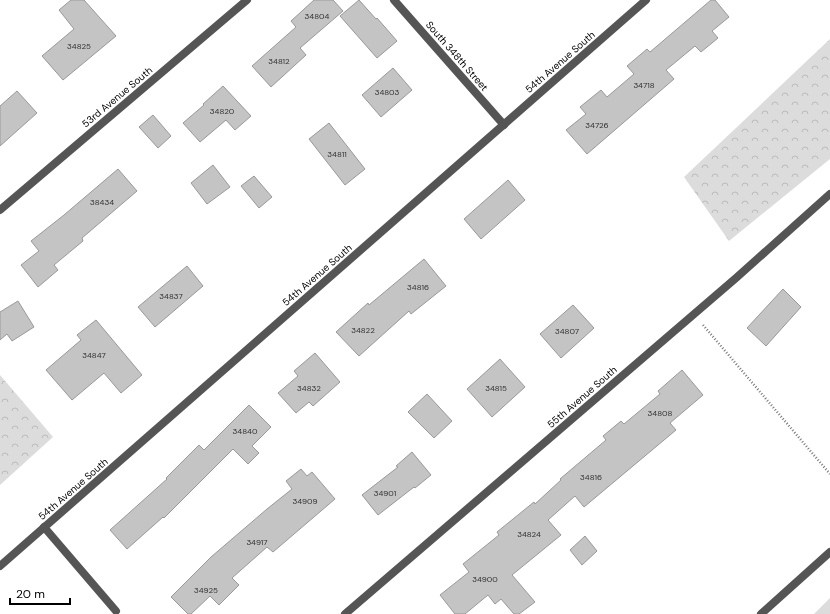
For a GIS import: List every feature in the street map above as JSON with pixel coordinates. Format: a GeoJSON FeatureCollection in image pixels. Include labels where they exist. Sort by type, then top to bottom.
{"type":"FeatureCollection","features":[{"type":"Feature","properties":{"kind":"street","name":"53rd Avenue South"},"geometry":{"type":"LineString","coordinates":[[0,210],[247,0]]}},
{"type":"Feature","properties":{"kind":"street","name":"South 348th Street"},"geometry":{"type":"LineString","coordinates":[[394,0],[504,125]]}},
{"type":"Feature","properties":{"kind":"street","name":"54th Avenue South"},"geometry":{"type":"LineString","coordinates":[[0,566],[646,0]]}},
{"type":"Feature","properties":{"kind":"street","name":"55th Avenue South"},"geometry":{"type":"LineString","coordinates":[[345,614],[830,194]]}},
{"type":"Feature","properties":{"kind":"street"},"geometry":{"type":"LineString","coordinates":[[44,528],[116,611]]}},
{"type":"Feature","properties":{"kind":"street"},"geometry":{"type":"LineString","coordinates":[[761,614],[830,552]]}},
{"type":"Feature","properties":{"kind":"path"},"geometry":{"type":"LineString","coordinates":[[693,314],[830,474]]}},
{"type":"Feature","properties":{"kind":"green space"},"geometry":{"type":"Polygon","coordinates":[[[830,39],[830,159],[729,241],[684,177],[830,39]]]}},
{"type":"Feature","properties":{"kind":"green space"},"geometry":{"type":"Polygon","coordinates":[[[0,375],[53,437],[0,485],[0,375]]]}},
{"type":"Feature","properties":{"kind":"green space"},"geometry":{"type":"Polygon","coordinates":[[[830,598],[830,614],[814,614],[830,598]]]}},
{"type":"Feature","properties":{"kind":"building"},"geometry":{"type":"Polygon","coordinates":[[[71,0],[84,0],[116,36],[63,80],[42,56],[74,29],[59,10],[71,0]]]}},
{"type":"Feature","properties":{"kind":"building"},"geometry":{"type":"Polygon","coordinates":[[[314,0],[333,0],[343,11],[300,48],[306,55],[271,87],[252,66],[296,27],[291,21],[314,0]]]}},
{"type":"Feature","properties":{"kind":"building"},"geometry":{"type":"Polygon","coordinates":[[[359,0],[397,41],[377,58],[340,16],[359,0]]]}},
{"type":"Feature","properties":{"kind":"building"},"geometry":{"type":"Polygon","coordinates":[[[711,0],[715,0],[729,17],[712,31],[718,38],[701,52],[695,46],[666,70],[674,79],[587,154],[566,130],[586,114],[580,107],[601,90],[607,97],[634,74],[627,66],[647,49],[650,52],[711,0]]]}},
{"type":"Feature","properties":{"kind":"building"},"geometry":{"type":"Polygon","coordinates":[[[393,68],[412,90],[381,117],[362,95],[393,68]]]}},
{"type":"Feature","properties":{"kind":"building"},"geometry":{"type":"Polygon","coordinates":[[[223,86],[251,116],[235,130],[226,120],[200,142],[183,123],[223,86]]]}},
{"type":"Feature","properties":{"kind":"building"},"geometry":{"type":"Polygon","coordinates":[[[17,91],[37,113],[0,146],[0,106],[17,91]]]}},
{"type":"Feature","properties":{"kind":"building"},"geometry":{"type":"Polygon","coordinates":[[[153,115],[171,136],[158,148],[139,127],[153,115]]]}},
{"type":"Feature","properties":{"kind":"building"},"geometry":{"type":"Polygon","coordinates":[[[329,123],[365,169],[345,185],[309,139],[329,123]]]}},
{"type":"Feature","properties":{"kind":"building"},"geometry":{"type":"Polygon","coordinates":[[[213,165],[230,187],[207,204],[191,183],[213,165]]]}},
{"type":"Feature","properties":{"kind":"building"},"geometry":{"type":"Polygon","coordinates":[[[118,169],[137,191],[82,238],[83,241],[54,265],[58,270],[38,287],[21,265],[39,251],[31,241],[118,169]]]}},
{"type":"Feature","properties":{"kind":"building"},"geometry":{"type":"Polygon","coordinates":[[[254,176],[272,197],[259,208],[241,186],[254,176]]]}},
{"type":"Feature","properties":{"kind":"building"},"geometry":{"type":"Polygon","coordinates":[[[508,180],[525,200],[481,239],[464,219],[508,180]]]}},
{"type":"Feature","properties":{"kind":"building"},"geometry":{"type":"Polygon","coordinates":[[[424,259],[446,286],[411,314],[409,311],[359,356],[336,332],[368,303],[369,305],[424,259]]]}},
{"type":"Feature","properties":{"kind":"building"},"geometry":{"type":"Polygon","coordinates":[[[187,266],[203,286],[155,327],[138,307],[187,266]]]}},
{"type":"Feature","properties":{"kind":"building"},"geometry":{"type":"Polygon","coordinates":[[[783,289],[801,307],[766,346],[747,328],[783,289]]]}},
{"type":"Feature","properties":{"kind":"building"},"geometry":{"type":"Polygon","coordinates":[[[18,301],[34,327],[12,341],[7,334],[0,340],[0,312],[18,301]]]}},
{"type":"Feature","properties":{"kind":"building"},"geometry":{"type":"Polygon","coordinates":[[[573,305],[594,328],[561,358],[540,334],[573,305]]]}},
{"type":"Feature","properties":{"kind":"building"},"geometry":{"type":"Polygon","coordinates":[[[96,320],[142,375],[121,393],[104,373],[72,400],[46,370],[81,340],[77,335],[96,320]]]}},
{"type":"Feature","properties":{"kind":"building"},"geometry":{"type":"Polygon","coordinates":[[[315,353],[340,382],[313,406],[309,402],[296,413],[278,393],[298,376],[294,371],[315,353]]]}},
{"type":"Feature","properties":{"kind":"building"},"geometry":{"type":"Polygon","coordinates":[[[500,359],[525,387],[492,417],[467,389],[500,359]]]}},
{"type":"Feature","properties":{"kind":"building"},"geometry":{"type":"Polygon","coordinates":[[[682,370],[703,395],[670,423],[676,430],[584,507],[575,496],[548,520],[561,535],[512,575],[535,602],[519,614],[514,614],[501,599],[495,604],[488,595],[465,614],[455,614],[440,595],[469,572],[463,564],[499,535],[497,532],[534,502],[535,504],[561,480],[560,479],[606,440],[603,436],[621,421],[624,424],[660,394],[658,391],[682,370]]]}},
{"type":"Feature","properties":{"kind":"building"},"geometry":{"type":"Polygon","coordinates":[[[427,394],[452,421],[434,438],[408,412],[427,394]]]}},
{"type":"Feature","properties":{"kind":"building"},"geometry":{"type":"Polygon","coordinates":[[[249,405],[271,427],[252,446],[259,453],[248,464],[233,449],[164,518],[163,517],[127,549],[110,530],[167,479],[166,478],[199,445],[204,450],[249,405]]]}},
{"type":"Feature","properties":{"kind":"building"},"geometry":{"type":"Polygon","coordinates":[[[412,452],[431,475],[378,515],[362,495],[398,467],[396,466],[412,452]]]}},
{"type":"Feature","properties":{"kind":"building"},"geometry":{"type":"Polygon","coordinates":[[[301,469],[307,476],[312,472],[335,499],[273,552],[267,547],[232,578],[239,585],[219,605],[210,596],[191,614],[188,614],[171,597],[211,557],[292,489],[286,481],[301,469]]]}},
{"type":"Feature","properties":{"kind":"building"},"geometry":{"type":"Polygon","coordinates":[[[585,536],[597,551],[582,565],[570,550],[585,536]]]}}]}
